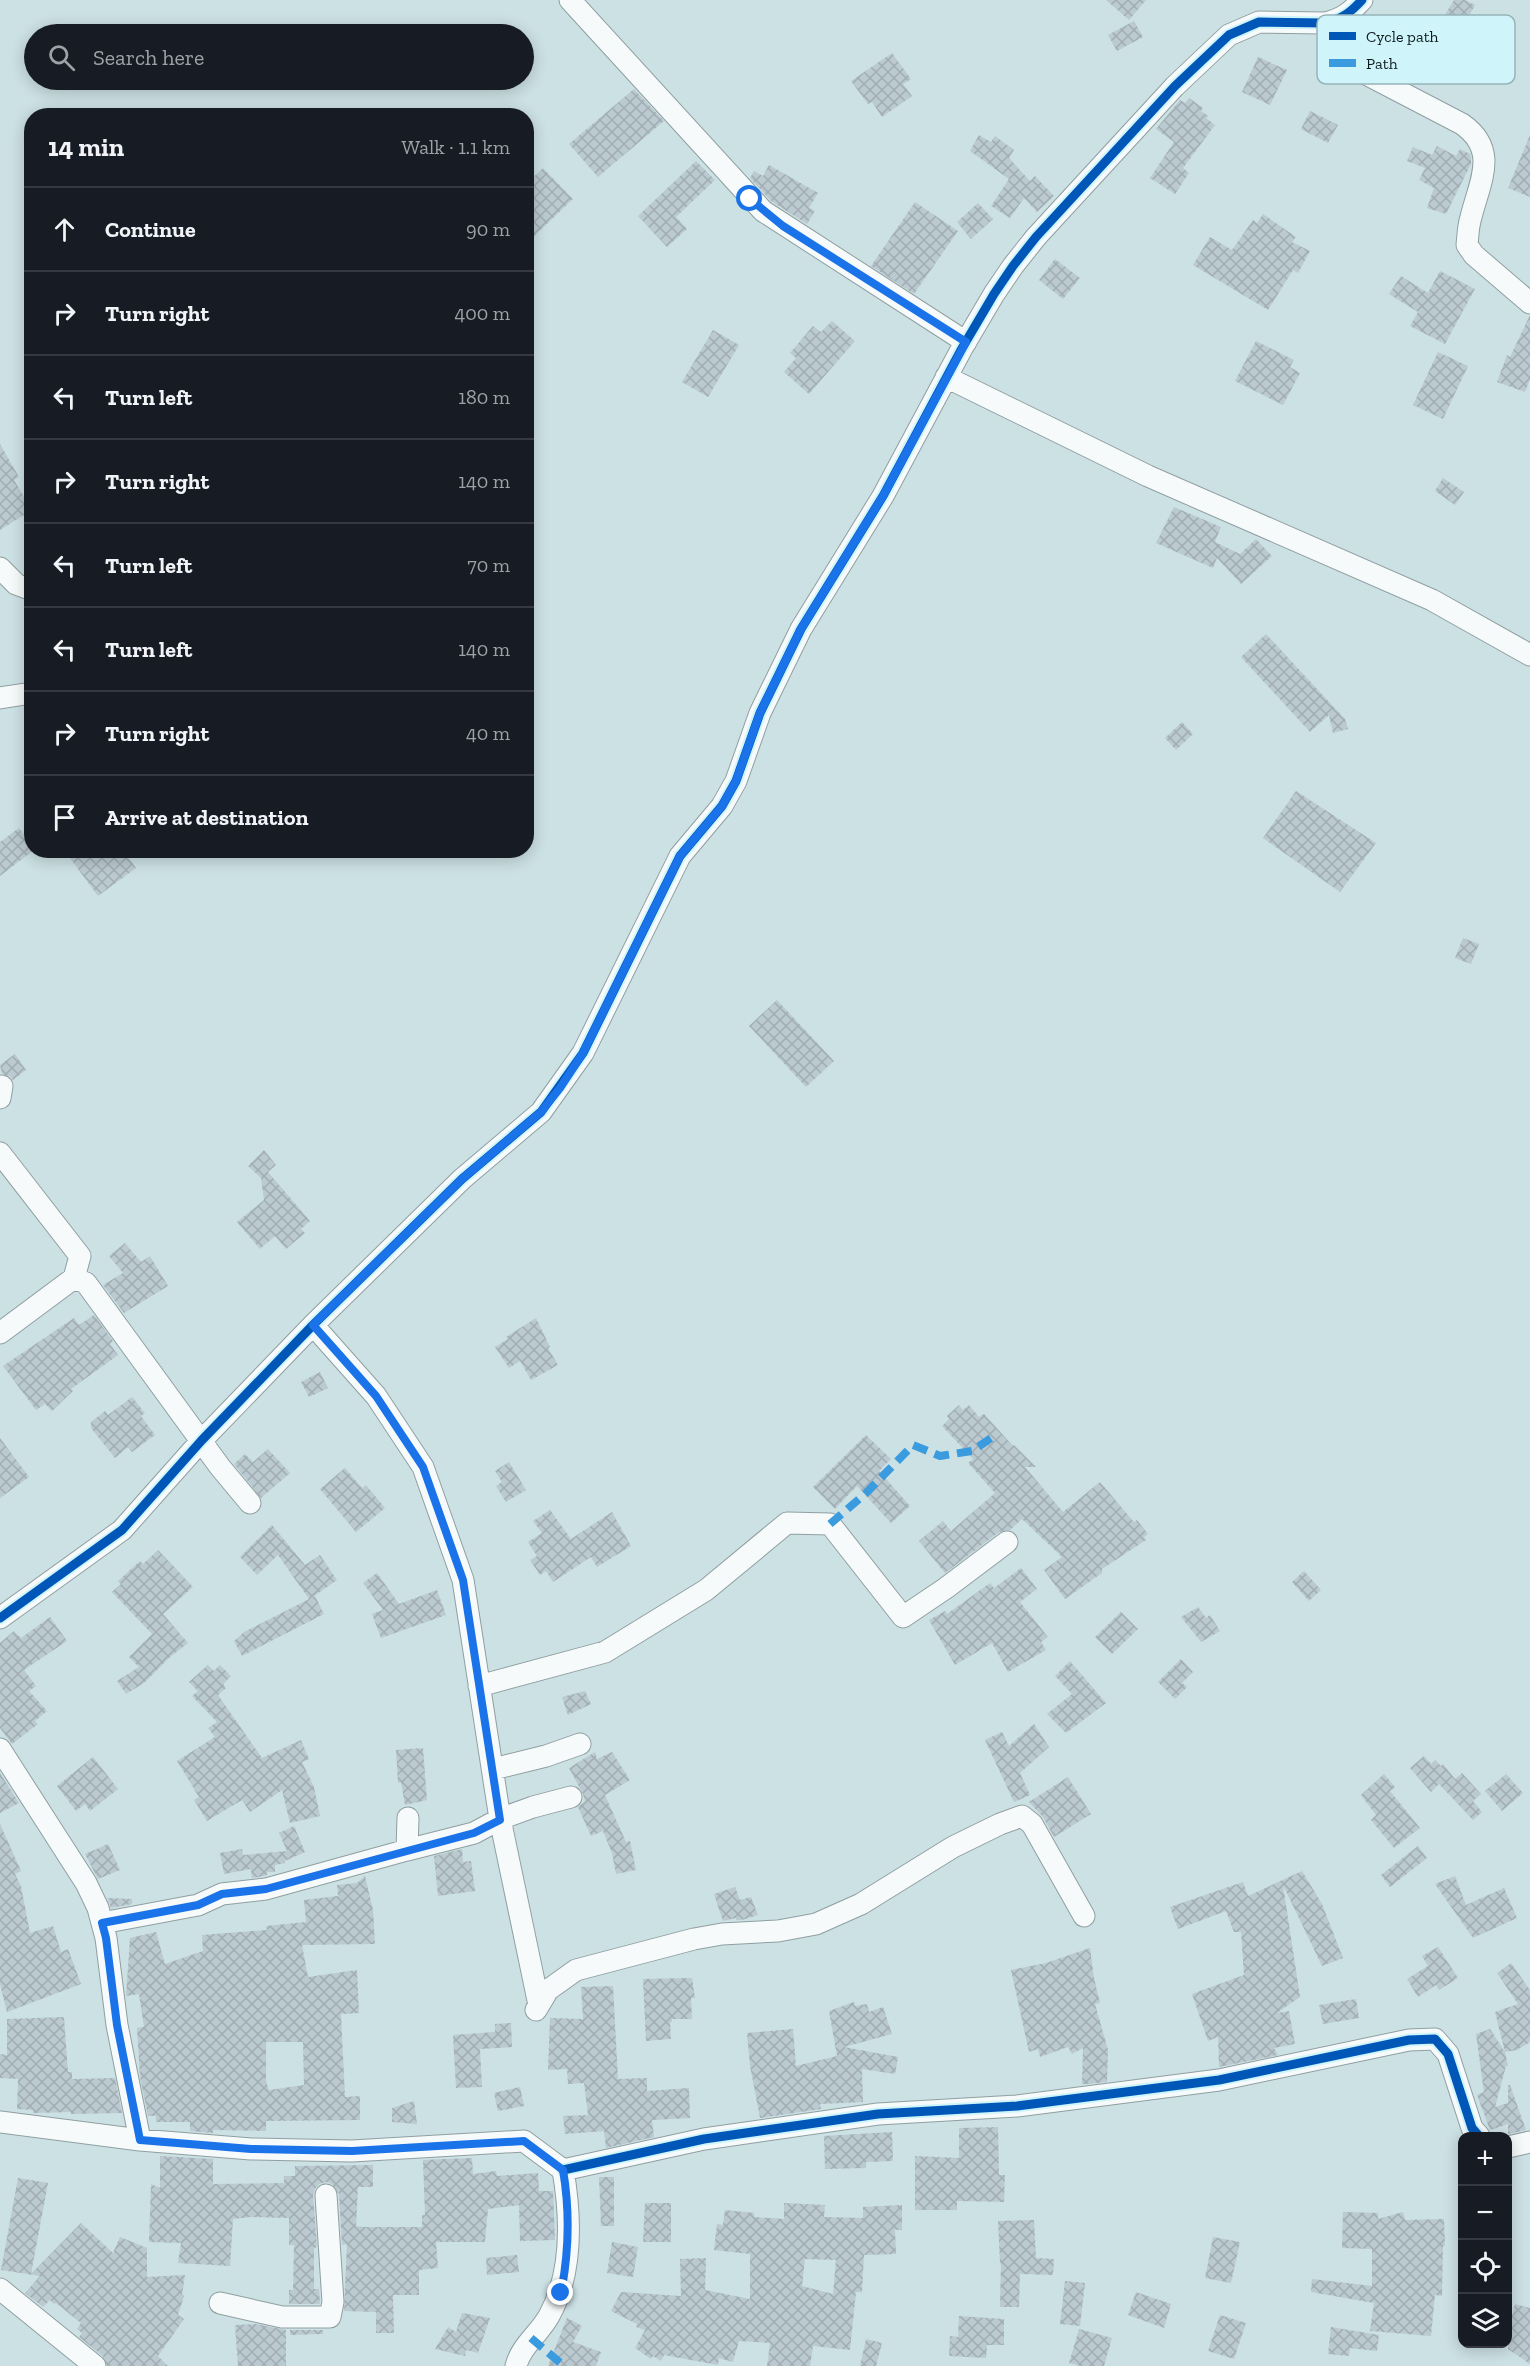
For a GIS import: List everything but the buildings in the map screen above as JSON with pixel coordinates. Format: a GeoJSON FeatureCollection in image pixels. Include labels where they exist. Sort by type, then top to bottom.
{"type":"FeatureCollection","features":[{"type":"Feature","properties":{"kind":"street"},"geometry":{"type":"LineString","coordinates":[[570,0],[763,212],[966,342]]}},
{"type":"Feature","properties":{"kind":"street"},"geometry":{"type":"LineString","coordinates":[[1347,15],[1362,0]]}},
{"type":"Feature","properties":{"kind":"street"},"geometry":{"type":"LineString","coordinates":[[0,1618],[122,1530],[202,1440],[313,1325],[462,1179],[541,1112],[583,1053],[680,856],[722,806],[736,781],[760,713],[801,629],[883,496],[946,377],[994,294],[1036,237],[1175,86],[1218,44],[1229,35],[1259,22],[1317,23]]}},
{"type":"Feature","properties":{"kind":"street"},"geometry":{"type":"LineString","coordinates":[[1387,84],[1475,133],[1482,145],[1484,170],[1470,219],[1467,245],[1474,255],[1530,303]]}},
{"type":"Feature","properties":{"kind":"street"},"geometry":{"type":"LineString","coordinates":[[946,377],[1148,476],[1432,600],[1530,655]]}},
{"type":"Feature","properties":{"kind":"street"},"geometry":{"type":"LineString","coordinates":[[0,568],[16,584],[24,587]]}},
{"type":"Feature","properties":{"kind":"street"},"geometry":{"type":"LineString","coordinates":[[0,698],[24,694]]}},
{"type":"Feature","properties":{"kind":"street"},"geometry":{"type":"LineString","coordinates":[[0,1153],[80,1256],[74,1278],[0,1333]]}},
{"type":"Feature","properties":{"kind":"street"},"geometry":{"type":"LineString","coordinates":[[74,1278],[86,1283],[220,1467],[250,1503]]}},
{"type":"Feature","properties":{"kind":"street"},"geometry":{"type":"LineString","coordinates":[[313,1325],[376,1396],[423,1467],[463,1580],[500,1820],[537,2008],[548,1990],[576,1970],[704,1937],[778,1931],[816,1924],[861,1904],[953,1847],[1022,1816],[1032,1824],[1084,1916]]}},
{"type":"Feature","properties":{"kind":"street"},"geometry":{"type":"LineString","coordinates":[[479,1686],[605,1652],[706,1590],[786,1523],[830,1524],[903,1617],[1007,1542]]}},
{"type":"Feature","properties":{"kind":"street"},"geometry":{"type":"LineString","coordinates":[[493,1769],[546,1756],[580,1744]]}},
{"type":"Feature","properties":{"kind":"street"},"geometry":{"type":"LineString","coordinates":[[0,1749],[86,1883],[98,1908],[106,1938],[117,2025],[140,2140]]}},
{"type":"Feature","properties":{"kind":"street"},"geometry":{"type":"LineString","coordinates":[[102,1923],[198,1905],[222,1894],[266,1889],[474,1833],[533,1806],[571,1797]]}},
{"type":"Feature","properties":{"kind":"street"},"geometry":{"type":"LineString","coordinates":[[407,1850],[408,1818]]}},
{"type":"Feature","properties":{"kind":"street"},"geometry":{"type":"LineString","coordinates":[[563,2170],[716,2137],[878,2114],[1017,2106],[1207,2081],[1409,2040],[1435,2038],[1448,2054],[1472,2128],[1476,2132]]}},
{"type":"Feature","properties":{"kind":"street"},"geometry":{"type":"LineString","coordinates":[[0,2122],[140,2140],[251,2149],[352,2151],[524,2141],[563,2170],[568,2225],[566,2267],[561,2293],[548,2319],[518,2357],[516,2366]]}},
{"type":"Feature","properties":{"kind":"street"},"geometry":{"type":"LineString","coordinates":[[1512,2146],[1530,2142]]}},
{"type":"Feature","properties":{"kind":"street"},"geometry":{"type":"LineString","coordinates":[[220,2303],[282,2317],[330,2317],[333,2302],[326,2195]]}},
{"type":"Feature","properties":{"kind":"street"},"geometry":{"type":"LineString","coordinates":[[0,2289],[95,2366]]}},
{"type":"Feature","properties":{"kind":"marked path"},"geometry":{"type":"LineString","coordinates":[[830,1524],[865,1494],[913,1445],[940,1456],[972,1451],[997,1434]]}},
{"type":"Feature","properties":{"kind":"marked path"},"geometry":{"type":"LineString","coordinates":[[531,2338],[564,2366]]}},
{"type":"Feature","properties":{"kind":"cycle path"},"geometry":{"type":"LineString","coordinates":[[1345,15],[1362,0]]}},
{"type":"Feature","properties":{"kind":"cycle path"},"geometry":{"type":"LineString","coordinates":[[0,1618],[122,1530],[202,1440],[313,1325],[462,1179],[541,1112],[583,1053],[680,856],[722,806],[736,781],[760,713],[801,629],[883,496],[961,350],[1013,266],[1036,237],[1175,86],[1229,35],[1259,22],[1317,23]]}},
{"type":"Feature","properties":{"kind":"cycle path"},"geometry":{"type":"LineString","coordinates":[[563,2170],[704,2139],[878,2114],[1017,2106],[1219,2080],[1409,2040],[1435,2039],[1448,2054],[1472,2128],[1476,2132]]}},
{"type":"Feature","properties":{"kind":"route"},"geometry":{"type":"LineString","coordinates":[[561,2293],[566,2267],[568,2225],[567,2192],[563,2170],[524,2141],[352,2151],[251,2149],[140,2140],[117,2025],[102,1923],[118,1918],[198,1905],[222,1894],[266,1889],[474,1833],[500,1820],[490,1740],[479,1686],[463,1580],[423,1467],[376,1396],[313,1325],[462,1179],[541,1112],[560,1088],[583,1053],[680,856],[722,806],[736,781],[760,713],[801,629],[883,496],[932,401],[966,342],[783,226],[763,212],[750,199]]}}]}
